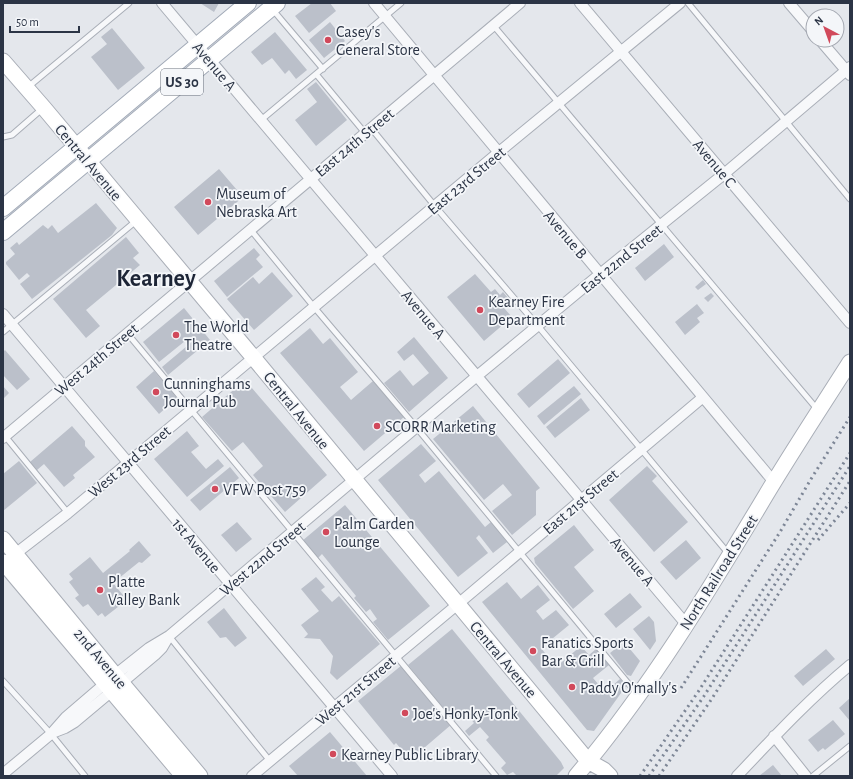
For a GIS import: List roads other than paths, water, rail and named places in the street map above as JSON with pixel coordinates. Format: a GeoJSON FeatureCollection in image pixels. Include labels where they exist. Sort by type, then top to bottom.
{"type":"FeatureCollection","features":[{"type":"Feature","properties":{"kind":"main road","name":"US 30"},"geometry":{"type":"LineString","coordinates":[[3,208],[248,3]]}},
{"type":"Feature","properties":{"kind":"main road","name":"US 30"},"geometry":{"type":"LineString","coordinates":[[3,232],[274,5]]}},
{"type":"Feature","properties":{"kind":"street","name":"Avenue A"},"geometry":{"type":"LineString","coordinates":[[162,3],[686,624]]}},
{"type":"Feature","properties":{"kind":"street","name":"Avenue B"},"geometry":{"type":"LineString","coordinates":[[374,3],[702,398],[774,482]]}},
{"type":"Feature","properties":{"kind":"street","name":"East 24th Street"},"geometry":{"type":"LineString","coordinates":[[189,281],[520,3]]}},
{"type":"Feature","properties":{"kind":"street","name":"Avenue C"},"geometry":{"type":"LineString","coordinates":[[580,3],[850,324]]}},
{"type":"Feature","properties":{"kind":"street","name":"East 23rd Street"},"geometry":{"type":"LineString","coordinates":[[253,357],[376,256],[498,152],[680,3]]}},
{"type":"Feature","properties":{"kind":"street"},"geometry":{"type":"LineString","coordinates":[[789,3],[805,22]]}},
{"type":"Feature","properties":{"kind":"street"},"geometry":{"type":"LineString","coordinates":[[827,48],[849,71]]}},
{"type":"Feature","properties":{"kind":"street","name":"Central Avenue"},"geometry":{"type":"LineString","coordinates":[[3,61],[253,357],[458,604],[588,762],[593,776]]}},
{"type":"Feature","properties":{"kind":"street","name":"East 22nd Street"},"geometry":{"type":"LineString","coordinates":[[354,480],[600,274],[849,71]]}},
{"type":"Feature","properties":{"kind":"street","name":"West 24th Street"},"geometry":{"type":"LineString","coordinates":[[4,437],[189,281]]}},
{"type":"Feature","properties":{"kind":"street","name":"1st Avenue"},"geometry":{"type":"LineString","coordinates":[[3,314],[392,776]]}},
{"type":"Feature","properties":{"kind":"street","name":"West 23rd Street"},"geometry":{"type":"LineString","coordinates":[[7,559],[68,513],[253,357]]}},
{"type":"Feature","properties":{"kind":"street","name":"North Railroad Street"},"geometry":{"type":"LineString","coordinates":[[576,776],[606,740],[686,624],[850,362]]}},
{"type":"Feature","properties":{"kind":"street","name":"East 21st Street"},"geometry":{"type":"LineString","coordinates":[[458,604],[702,398]]}},
{"type":"Feature","properties":{"kind":"street","name":"West 22nd Street"},"geometry":{"type":"LineString","coordinates":[[3,774],[51,734],[66,717],[155,655],[162,648],[169,636],[354,480]]}},
{"type":"Feature","properties":{"kind":"street","name":"2nd Avenue"},"geometry":{"type":"LineString","coordinates":[[3,539],[7,559],[113,683],[200,776]]}},
{"type":"Feature","properties":{"kind":"street","name":"West 21st Street"},"geometry":{"type":"LineString","coordinates":[[252,776],[458,604]]}},
{"type":"Feature","properties":{"kind":"street"},"geometry":{"type":"LineString","coordinates":[[737,776],[804,706],[850,665]]}},
{"type":"Feature","properties":{"kind":"street","name":"2nd Avenue"},"geometry":{"type":"LineString","coordinates":[[113,683],[183,776]]}},
{"type":"Feature","properties":{"kind":"street"},"geometry":{"type":"LineString","coordinates":[[774,736],[806,776]]}},
{"type":"Feature","properties":{"kind":"street","name":"Central Avenue"},"geometry":{"type":"LineString","coordinates":[[588,762],[604,770],[610,776]]}},
{"type":"Feature","properties":{"kind":"lane"},"geometry":{"type":"LineString","coordinates":[[27,88],[129,3]]}},
{"type":"Feature","properties":{"kind":"lane"},"geometry":{"type":"LineString","coordinates":[[261,120],[401,3]]}},
{"type":"Feature","properties":{"kind":"lane"},"geometry":{"type":"LineString","coordinates":[[688,3],[850,200]]}},
{"type":"Feature","properties":{"kind":"lane"},"geometry":{"type":"LineString","coordinates":[[274,5],[323,69]]}},
{"type":"Feature","properties":{"kind":"lane"},"geometry":{"type":"LineString","coordinates":[[493,25],[819,412]]}},
{"type":"Feature","properties":{"kind":"lane"},"geometry":{"type":"LineString","coordinates":[[316,74],[368,131],[538,326],[730,555]]}},
{"type":"Feature","properties":{"kind":"lane"},"geometry":{"type":"LineString","coordinates":[[3,137],[12,135],[44,108]]}},
{"type":"Feature","properties":{"kind":"lane"},"geometry":{"type":"LineString","coordinates":[[3,332],[138,220]]}},
{"type":"Feature","properties":{"kind":"lane"},"geometry":{"type":"LineString","coordinates":[[250,229],[638,695]]}},
{"type":"Feature","properties":{"kind":"lane"},"geometry":{"type":"LineString","coordinates":[[127,333],[496,776]]}},
{"type":"Feature","properties":{"kind":"lane"},"geometry":{"type":"LineString","coordinates":[[4,437],[68,513]]}},
{"type":"Feature","properties":{"kind":"lane"},"geometry":{"type":"LineString","coordinates":[[169,636],[270,761]]}},
{"type":"Feature","properties":{"kind":"lane"},"geometry":{"type":"LineString","coordinates":[[3,681],[51,734],[85,776]]}},
{"type":"Feature","properties":{"kind":"lane"},"geometry":{"type":"LineString","coordinates":[[813,776],[850,746]]}},
{"type":"Feature","properties":{"kind":"railway"},"geometry":{"type":"LineString","coordinates":[[681,688],[780,532],[850,417]]}},
{"type":"Feature","properties":{"kind":"railway"},"geometry":{"type":"LineString","coordinates":[[640,776],[698,692],[850,453]]}},
{"type":"Feature","properties":{"kind":"railway"},"geometry":{"type":"LineString","coordinates":[[649,776],[704,696],[850,466]]}},
{"type":"Feature","properties":{"kind":"railway"},"geometry":{"type":"LineString","coordinates":[[659,776],[711,700],[850,481]]}},
{"type":"Feature","properties":{"kind":"railway"},"geometry":{"type":"LineString","coordinates":[[818,540],[850,503]]}},
{"type":"Feature","properties":{"kind":"place","name":"Casey's General Store"},"geometry":{"type":"Point","coordinates":[328,40]}},
{"type":"Feature","properties":{"kind":"place","name":"Museum of Nebraska Art"},"geometry":{"type":"Point","coordinates":[208,202]}},
{"type":"Feature","properties":{"kind":"place","name":"Kearney Fire Department"},"geometry":{"type":"Point","coordinates":[480,310]}},
{"type":"Feature","properties":{"kind":"place","name":"The World Theatre"},"geometry":{"type":"Point","coordinates":[176,335]}},
{"type":"Feature","properties":{"kind":"place","name":"Cunninghams Journal Pub"},"geometry":{"type":"Point","coordinates":[156,392]}},
{"type":"Feature","properties":{"kind":"place","name":"SCORR Marketing"},"geometry":{"type":"Point","coordinates":[377,426]}},
{"type":"Feature","properties":{"kind":"place","name":"VFW Post 759"},"geometry":{"type":"Point","coordinates":[215,489]}},
{"type":"Feature","properties":{"kind":"place","name":"Palm Garden Lounge"},"geometry":{"type":"Point","coordinates":[326,532]}},
{"type":"Feature","properties":{"kind":"place","name":"Platte Valley Bank"},"geometry":{"type":"Point","coordinates":[100,590]}},
{"type":"Feature","properties":{"kind":"place","name":"Fanatics Sports Bar & Grill"},"geometry":{"type":"Point","coordinates":[533,651]}},
{"type":"Feature","properties":{"kind":"place","name":"Paddy O'mally's"},"geometry":{"type":"Point","coordinates":[572,687]}},
{"type":"Feature","properties":{"kind":"place","name":"Joe's Honky-Tonk"},"geometry":{"type":"Point","coordinates":[405,713]}},
{"type":"Feature","properties":{"kind":"place","name":"Kearney Public Library"},"geometry":{"type":"Point","coordinates":[333,754]}},
{"type":"Feature","properties":{"kind":"district","name":"Kearney"},"geometry":{"type":"Point","coordinates":[156,278]}}]}
